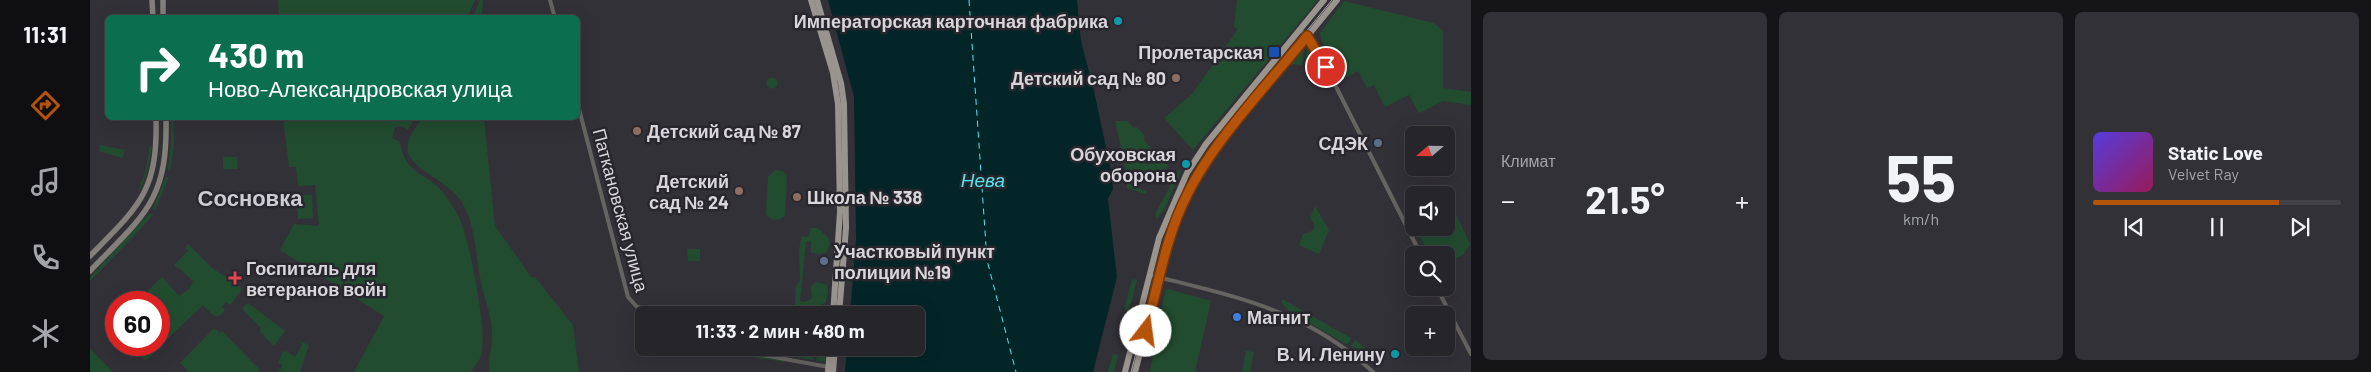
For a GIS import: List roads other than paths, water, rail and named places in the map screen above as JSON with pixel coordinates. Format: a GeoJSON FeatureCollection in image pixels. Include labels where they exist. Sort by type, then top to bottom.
{"type":"FeatureCollection","features":[{"type":"Feature","properties":{"kind":"main road"},"geometry":{"type":"LineString","coordinates":[[811,0],[833,73],[838,104],[840,219],[834,306]]}},
{"type":"Feature","properties":{"kind":"main road"},"geometry":{"type":"LineString","coordinates":[[817,0],[842,83],[844,104],[846,228],[840,306]]}},
{"type":"Feature","properties":{"kind":"main road"},"geometry":{"type":"LineString","coordinates":[[1125,372],[1164,225],[1192,164],[1324,0]]}},
{"type":"Feature","properties":{"kind":"main road"},"geometry":{"type":"LineString","coordinates":[[1135,372],[1178,215],[1201,169],[1337,0]]}},
{"type":"Feature","properties":{"kind":"main road"},"geometry":{"type":"LineString","coordinates":[[830,356],[830,370]]}},
{"type":"Feature","properties":{"kind":"main road"},"geometry":{"type":"LineString","coordinates":[[830,370],[833,356]]}},
{"type":"Feature","properties":{"kind":"street"},"geometry":{"type":"LineString","coordinates":[[152,0],[153,15]]}},
{"type":"Feature","properties":{"kind":"street"},"geometry":{"type":"LineString","coordinates":[[163,0],[164,15]]}},
{"type":"Feature","properties":{"kind":"street"},"geometry":{"type":"LineString","coordinates":[[550,0],[554,15]]}},
{"type":"Feature","properties":{"kind":"street"},"geometry":{"type":"LineString","coordinates":[[1300,30],[1318,51],[1416,246]]}},
{"type":"Feature","properties":{"kind":"street","name":"Паткановская улица"},"geometry":{"type":"LineString","coordinates":[[580,113],[628,297],[633,305],[638,306]]}},
{"type":"Feature","properties":{"kind":"street"},"geometry":{"type":"LineString","coordinates":[[90,256],[133,211],[143,195],[155,160],[156,120]]}},
{"type":"Feature","properties":{"kind":"street"},"geometry":{"type":"LineString","coordinates":[[90,272],[141,219],[153,200],[165,161],[166,120]]}},
{"type":"Feature","properties":{"kind":"street"},"geometry":{"type":"LineString","coordinates":[[1150,275],[1252,301],[1276,310],[1322,334],[1373,372]]}},
{"type":"Feature","properties":{"kind":"street"},"geometry":{"type":"LineString","coordinates":[[1441,296],[1471,354]]}},
{"type":"Feature","properties":{"kind":"street"},"geometry":{"type":"LineString","coordinates":[[775,356],[830,370]]}},
{"type":"Feature","properties":{"kind":"water","name":"Нева"},"geometry":{"type":"Polygon","coordinates":[[[828,0],[1077,0],[1081,41],[1111,171],[1113,189],[1108,199],[1117,277],[1093,372],[845,372],[846,356],[925,356],[925,306],[851,306],[856,240],[854,97],[828,0]]]}},
{"type":"Feature","properties":{"kind":"tram line"},"geometry":{"type":"LineString","coordinates":[[1131,372],[1169,228],[1185,189],[1211,148],[1332,0]]}},
{"type":"Feature","properties":{"kind":"place","name":"Императорская карточная фабрика"},"geometry":{"type":"Point","coordinates":[1118,21]}},
{"type":"Feature","properties":{"kind":"place","name":"Пролетарская"},"geometry":{"type":"Point","coordinates":[1274,52]}},
{"type":"Feature","properties":{"kind":"place","name":"Детский сад № 80"},"geometry":{"type":"Point","coordinates":[1176,78]}},
{"type":"Feature","properties":{"kind":"place","name":"Детский сад № 87"},"geometry":{"type":"Point","coordinates":[637,131]}},
{"type":"Feature","properties":{"kind":"place","name":"СДЭК"},"geometry":{"type":"Point","coordinates":[1378,143]}},
{"type":"Feature","properties":{"kind":"place","name":"Обуховская оборона"},"geometry":{"type":"Point","coordinates":[1186,164]}},
{"type":"Feature","properties":{"kind":"place","name":"Детский сад № 24"},"geometry":{"type":"Point","coordinates":[739,191]}},
{"type":"Feature","properties":{"kind":"place","name":"Школа № 338"},"geometry":{"type":"Point","coordinates":[797,197]}},
{"type":"Feature","properties":{"kind":"place","name":"Участковый пункт полиции №19"},"geometry":{"type":"Point","coordinates":[824,261]}},
{"type":"Feature","properties":{"kind":"place","name":"Госпиталь для ветеранов войн"},"geometry":{"type":"Point","coordinates":[235,278]}},
{"type":"Feature","properties":{"kind":"place","name":"Магнит"},"geometry":{"type":"Point","coordinates":[1237,317]}},
{"type":"Feature","properties":{"kind":"place","name":"В. И. Ленину"},"geometry":{"type":"Point","coordinates":[1395,354]}},
{"type":"Feature","properties":{"kind":"district","name":"Сосновка"},"geometry":{"type":"Point","coordinates":[250,197]}}]}
